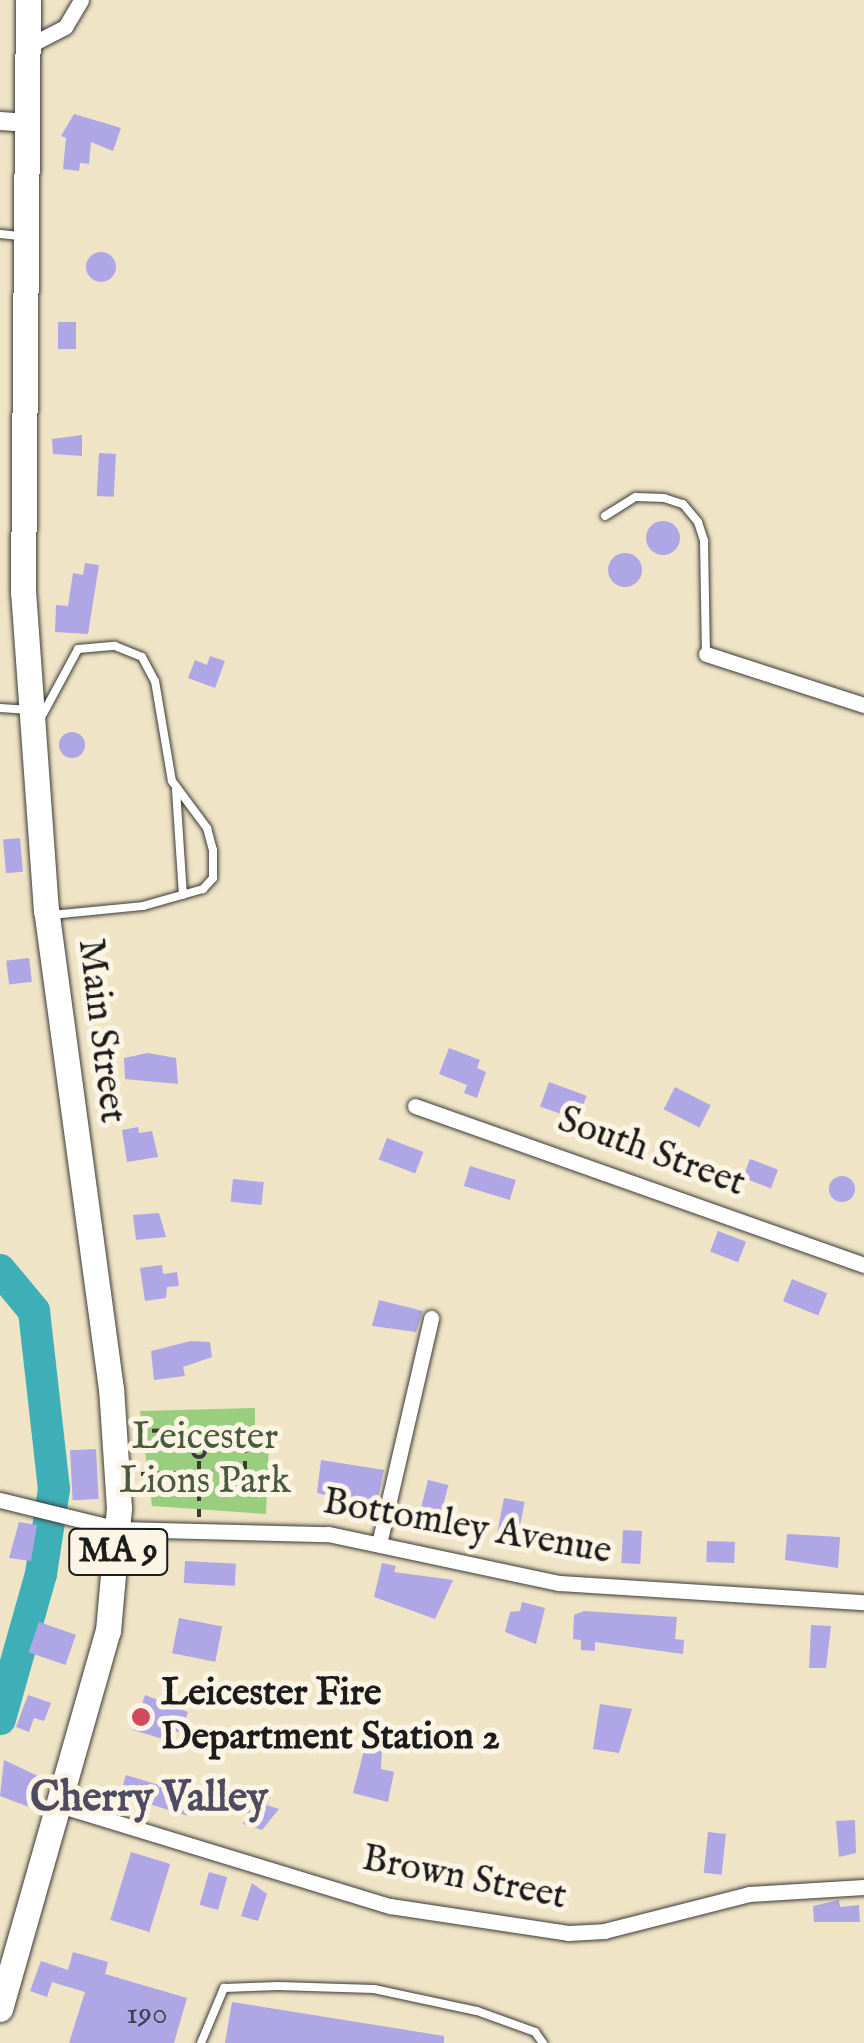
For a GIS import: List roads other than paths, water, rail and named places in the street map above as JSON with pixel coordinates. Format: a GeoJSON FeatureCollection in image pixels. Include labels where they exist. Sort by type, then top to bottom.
{"type":"FeatureCollection","features":[{"type":"Feature","properties":{"kind":"highway","name":"Main Street"},"geometry":{"type":"LineString","coordinates":[[0,2009],[112,1616],[118,1530],[111,1389],[47,916],[31,720],[12,235],[27,123],[31,1]]}},
{"type":"Feature","properties":{"kind":"street"},"geometry":{"type":"LineString","coordinates":[[28,46],[65,27],[82,0]]}},
{"type":"Feature","properties":{"kind":"street"},"geometry":{"type":"LineString","coordinates":[[0,121],[27,123]]}},
{"type":"Feature","properties":{"kind":"street"},"geometry":{"type":"LineString","coordinates":[[706,654],[864,705]]}},
{"type":"Feature","properties":{"kind":"street","name":"South Street"},"geometry":{"type":"LineString","coordinates":[[415,1106],[864,1266]]}},
{"type":"Feature","properties":{"kind":"street"},"geometry":{"type":"LineString","coordinates":[[379,1544],[432,1318]]}},
{"type":"Feature","properties":{"kind":"street","name":"Bottomley Avenue"},"geometry":{"type":"LineString","coordinates":[[0,1500],[64,1513],[118,1530],[311,1532],[560,1583],[864,1602]]}},
{"type":"Feature","properties":{"kind":"street","name":"Brown Street"},"geometry":{"type":"LineString","coordinates":[[59,1805],[390,1906],[568,1933],[604,1931],[748,1894],[864,1887]]}},
{"type":"Feature","properties":{"kind":"lane"},"geometry":{"type":"LineString","coordinates":[[605,516],[636,497],[664,498],[683,504],[698,522],[704,541],[706,654]]}},
{"type":"Feature","properties":{"kind":"lane"},"geometry":{"type":"LineString","coordinates":[[0,708],[31,720],[53,704],[78,649],[101,644],[130,650],[142,657],[155,681],[176,790],[183,896]]}},
{"type":"Feature","properties":{"kind":"lane"},"geometry":{"type":"LineString","coordinates":[[47,916],[183,896],[210,884],[212,850],[207,828],[176,790]]}},
{"type":"Feature","properties":{"kind":"lane"},"geometry":{"type":"LineString","coordinates":[[201,2043],[224,1988],[278,1986],[374,1989],[477,2011],[535,2032],[543,2043]]}},
{"type":"Feature","properties":{"kind":"waterway"},"geometry":{"type":"LineString","coordinates":[[0,1270],[34,1311],[54,1489],[41,1574],[0,1719]]}},
{"type":"Feature","properties":{"kind":"place","name":"Leicester Fire Department Station 2"},"geometry":{"type":"Point","coordinates":[141,1717]}},
{"type":"Feature","properties":{"kind":"district","name":"Cherry Valley"},"geometry":{"type":"Point","coordinates":[149,1799]}},
{"type":"Feature","properties":{"kind":"park label","name":"Leicester Lions Park"},"geometry":{"type":"Point","coordinates":[205,1461]}}]}
